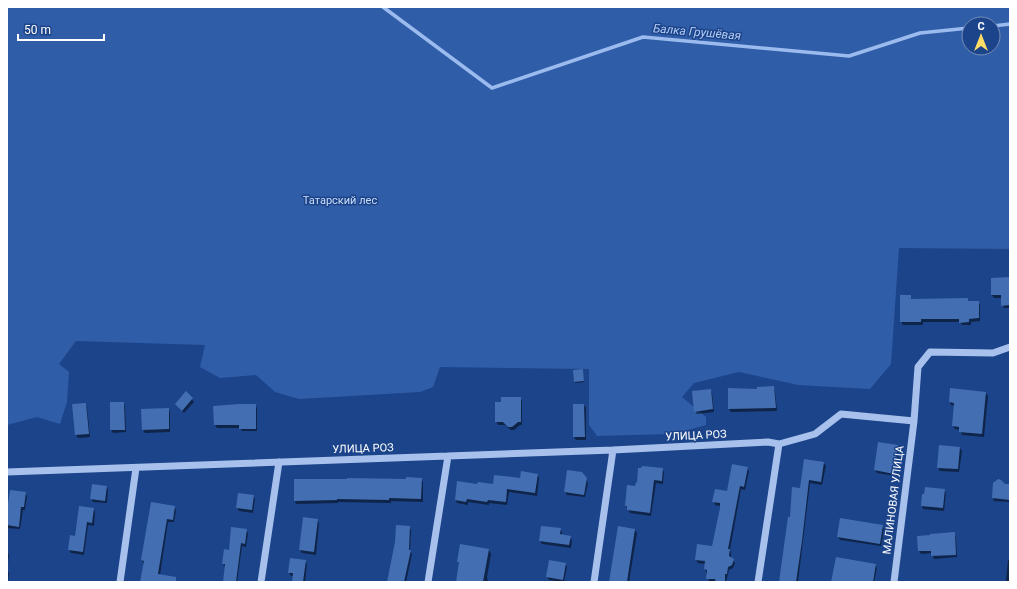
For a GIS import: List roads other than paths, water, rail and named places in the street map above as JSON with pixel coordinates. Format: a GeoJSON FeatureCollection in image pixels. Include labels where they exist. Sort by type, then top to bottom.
{"type":"FeatureCollection","features":[{"type":"Feature","properties":{"kind":"street"},"geometry":{"type":"LineString","coordinates":[[914,420],[918,367],[930,352],[993,353],[1010,347]]}},
{"type":"Feature","properties":{"kind":"street","name":"УЛИЦА РОЗ"},"geometry":{"type":"LineString","coordinates":[[7,472],[613,450],[768,442],[779,444],[815,434],[841,414],[914,420]]}},
{"type":"Feature","properties":{"kind":"street","name":"МАЛИНОВАЯ УЛИЦА"},"geometry":{"type":"LineString","coordinates":[[894,582],[914,420]]}},
{"type":"Feature","properties":{"kind":"street"},"geometry":{"type":"LineString","coordinates":[[758,582],[779,444]]}},
{"type":"Feature","properties":{"kind":"street"},"geometry":{"type":"LineString","coordinates":[[594,582],[613,450]]}},
{"type":"Feature","properties":{"kind":"street"},"geometry":{"type":"LineString","coordinates":[[428,582],[448,456]]}},
{"type":"Feature","properties":{"kind":"street"},"geometry":{"type":"LineString","coordinates":[[261,582],[279,462]]}},
{"type":"Feature","properties":{"kind":"street"},"geometry":{"type":"LineString","coordinates":[[120,582],[136,468]]}},
{"type":"Feature","properties":{"kind":"waterway","name":"Балка Грушёвая"},"geometry":{"type":"LineString","coordinates":[[383,7],[492,88],[643,37],[849,56],[920,33],[961,29]]}},
{"type":"Feature","properties":{"kind":"waterway","name":"Балка Грушёвая"},"geometry":{"type":"LineString","coordinates":[[1001,25],[1010,24]]}},
{"type":"Feature","properties":{"kind":"park label","name":"Татарский лес"},"geometry":{"type":"Point","coordinates":[340,200]}}]}
